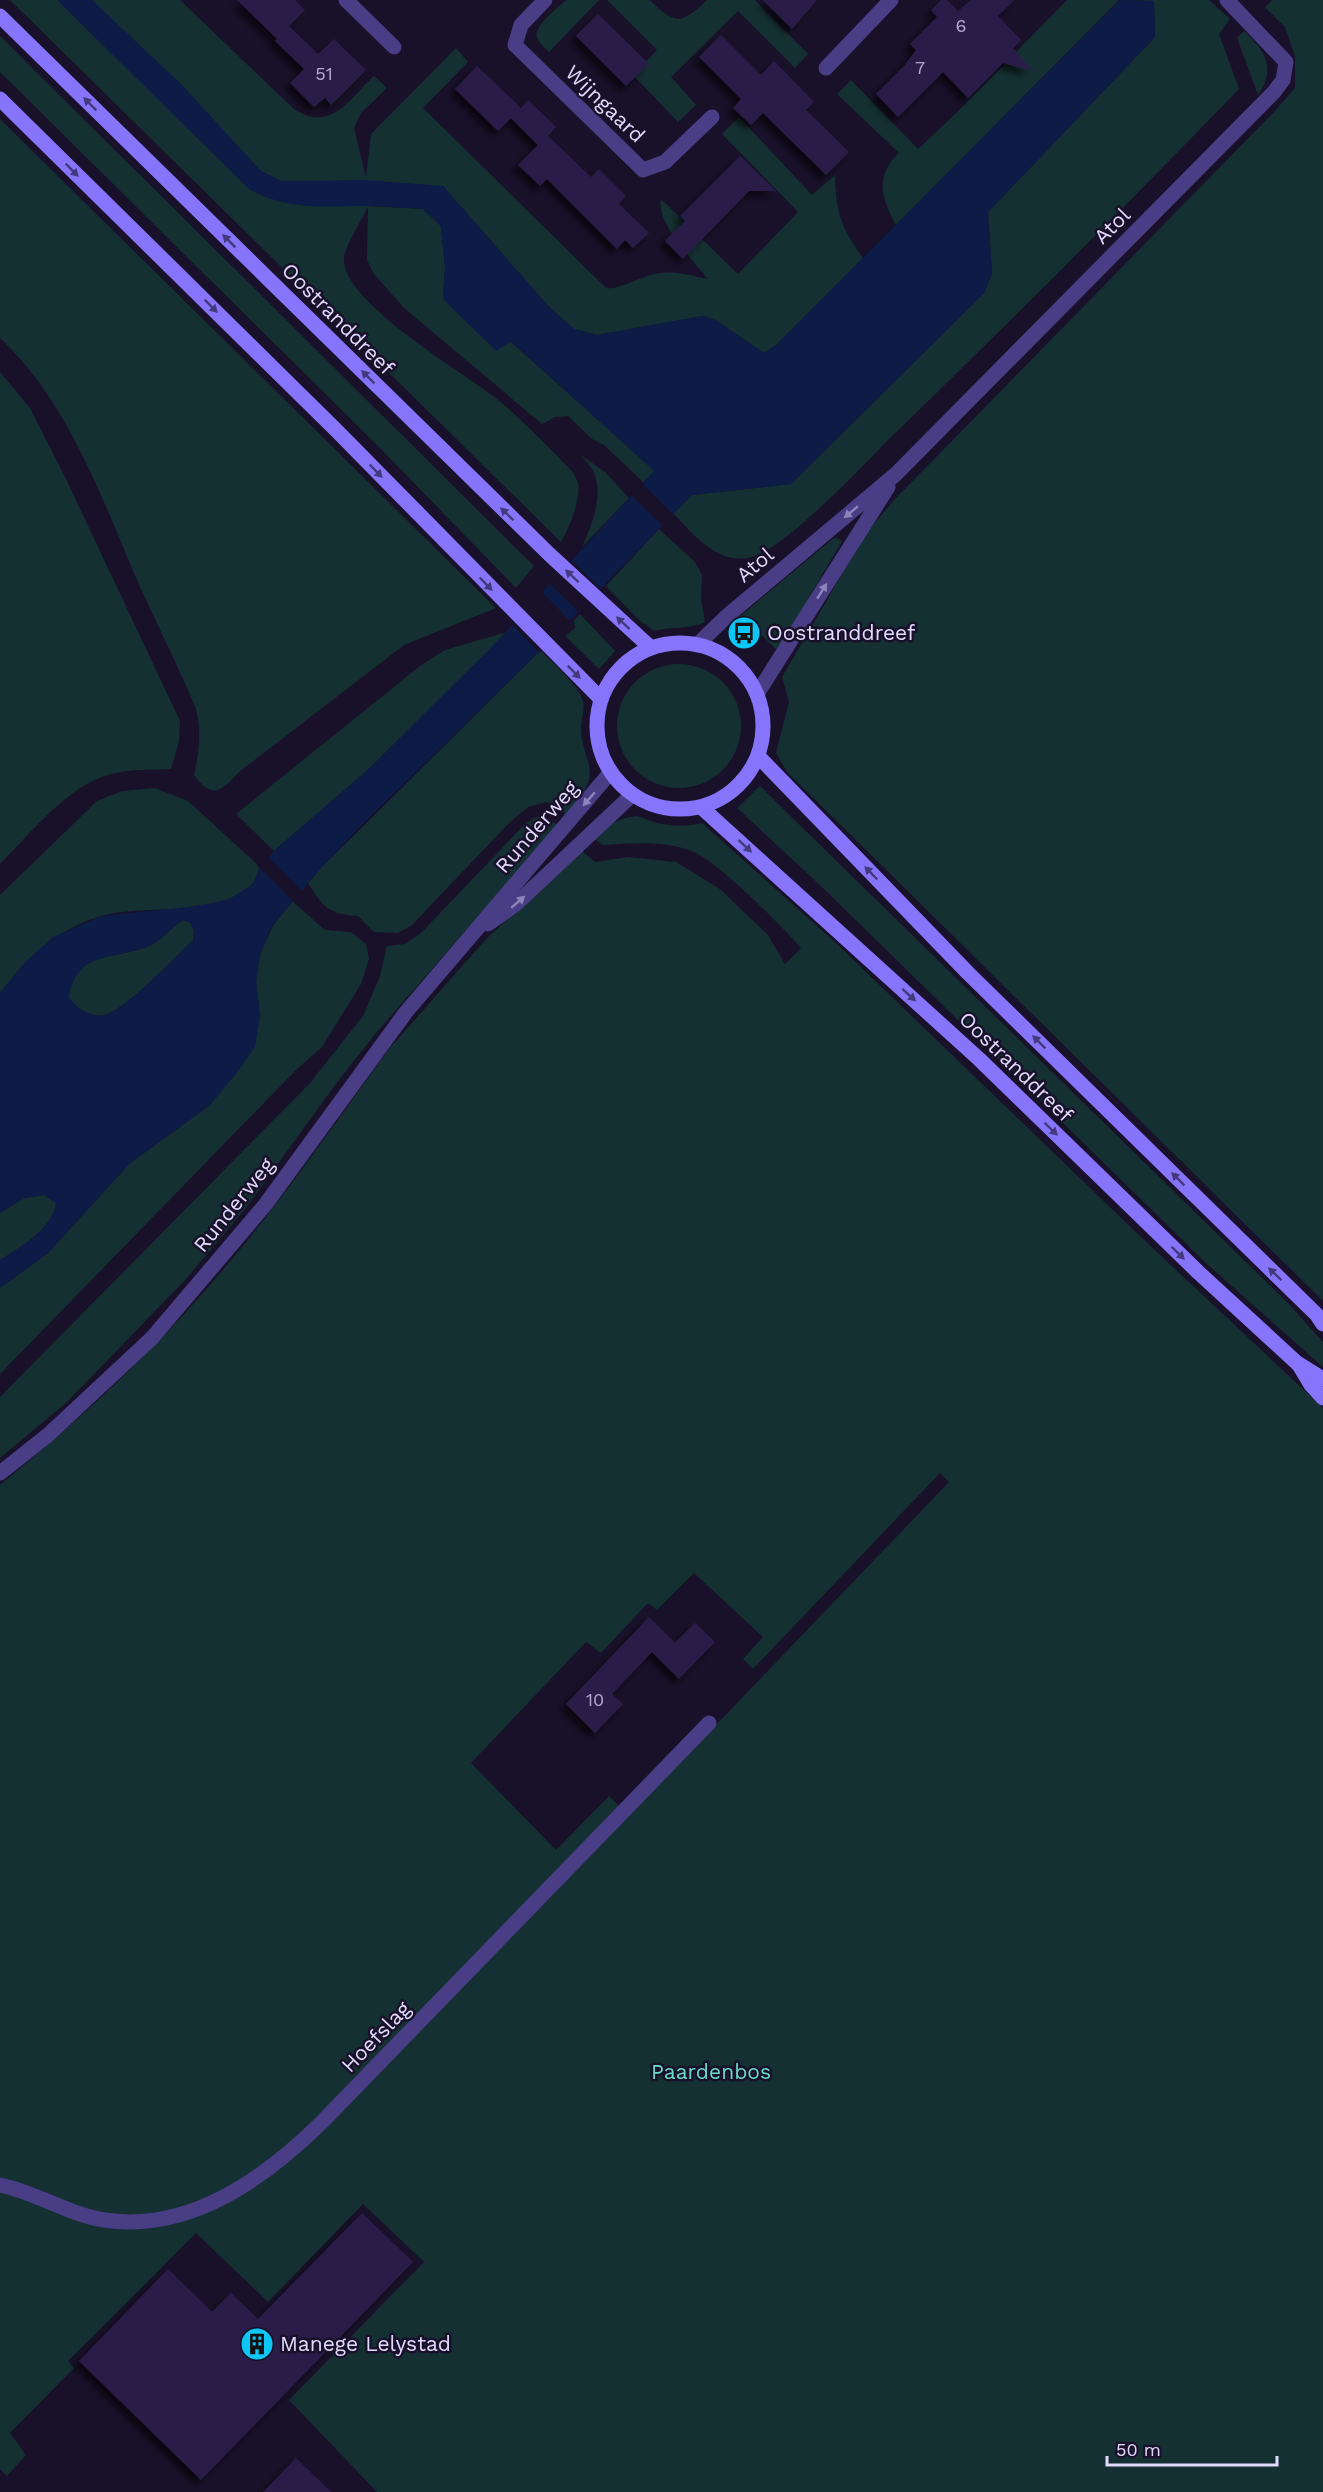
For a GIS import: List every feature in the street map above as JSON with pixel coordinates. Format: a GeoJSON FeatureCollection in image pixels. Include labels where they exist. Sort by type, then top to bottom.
{"type":"FeatureCollection","features":[{"type":"Feature","properties":{"kind":"main road","name":"Oostranddreef"},"geometry":{"type":"LineString","coordinates":[[0,16],[549,554],[651,648]]}},
{"type":"Feature","properties":{"kind":"main road"},"geometry":{"type":"LineString","coordinates":[[0,99],[336,430],[601,699]]}},
{"type":"Feature","properties":{"kind":"main road"},"geometry":{"type":"LineString","coordinates":[[682,643],[697,645],[716,651],[733,662],[747,676],[757,694],[762,714],[763,735],[758,756],[749,774],[736,789],[719,800],[701,807],[687,810],[665,809],[632,795],[610,773],[597,738],[597,718],[601,699],[609,682],[620,668],[635,656],[651,648],[682,643]]}},
{"type":"Feature","properties":{"kind":"main road","name":"Oostranddreef"},"geometry":{"type":"LineString","coordinates":[[758,756],[977,981],[1321,1319]]}},
{"type":"Feature","properties":{"kind":"main road","name":"Oostranddreef"},"geometry":{"type":"LineString","coordinates":[[701,807],[979,1059],[1198,1272],[1297,1363],[1323,1379]]}},
{"type":"Feature","properties":{"kind":"main road","name":"Oostranddreef"},"geometry":{"type":"LineString","coordinates":[[1297,1363],[1311,1385],[1323,1398]]}},
{"type":"Feature","properties":{"kind":"street"},"geometry":{"type":"LineString","coordinates":[[346,0],[394,47]]}},
{"type":"Feature","properties":{"kind":"street","name":"Wijngaard"},"geometry":{"type":"LineString","coordinates":[[545,0],[521,25],[515,45],[643,170],[665,162],[712,117]]}},
{"type":"Feature","properties":{"kind":"street"},"geometry":{"type":"LineString","coordinates":[[826,68],[891,0]]}},
{"type":"Feature","properties":{"kind":"street","name":"Atol"},"geometry":{"type":"LineString","coordinates":[[697,645],[727,616],[896,474],[1274,92],[1283,80],[1286,62],[1227,0]]}},
{"type":"Feature","properties":{"kind":"street","name":"Atol"},"geometry":{"type":"LineString","coordinates":[[757,694],[896,474]]}},
{"type":"Feature","properties":{"kind":"street","name":"Runderweg"},"geometry":{"type":"LineString","coordinates":[[0,1473],[48,1435],[152,1338],[265,1205],[406,1012],[610,773]]}},
{"type":"Feature","properties":{"kind":"street","name":"Runderweg"},"geometry":{"type":"LineString","coordinates":[[471,936],[516,904],[632,795]]}},
{"type":"Feature","properties":{"kind":"street","name":"Hoefslag"},"geometry":{"type":"LineString","coordinates":[[0,2185],[76,2214],[104,2220],[134,2222],[167,2217],[202,2206],[221,2199],[248,2184],[296,2148],[709,1723]]}},
{"type":"Feature","properties":{"kind":"green space"},"geometry":{"type":"Polygon","coordinates":[[[10,0],[180,0],[295,110],[308,116],[319,117],[339,110],[374,76],[387,88],[361,113],[354,128],[366,178],[371,134],[456,48],[468,62],[423,108],[606,288],[618,287],[661,273],[679,273],[708,279],[670,230],[661,209],[661,199],[738,274],[798,212],[722,134],[739,117],[812,195],[835,175],[841,219],[849,237],[863,258],[775,346],[764,353],[715,320],[703,316],[597,335],[574,329],[548,306],[443,186],[369,206],[423,209],[441,226],[445,268],[443,298],[510,341],[655,471],[644,483],[604,445],[592,439],[568,416],[555,417],[542,424],[404,308],[374,274],[367,260],[368,207],[345,253],[348,275],[361,294],[382,314],[407,335],[498,400],[571,470],[578,483],[578,497],[571,522],[561,542],[10,0]]]}},
{"type":"Feature","properties":{"kind":"green space"},"geometry":{"type":"Polygon","coordinates":[[[566,0],[599,0],[549,52],[539,41],[537,32],[543,22],[566,0]]]}},
{"type":"Feature","properties":{"kind":"green space"},"geometry":{"type":"Polygon","coordinates":[[[607,0],[650,0],[666,14],[678,19],[691,14],[707,0],[755,0],[808,54],[795,68],[738,11],[671,77],[696,105],[678,122],[633,75],[657,50],[607,0]]]}},
{"type":"Feature","properties":{"kind":"green space"},"geometry":{"type":"Polygon","coordinates":[[[1067,0],[1119,0],[896,225],[884,197],[883,179],[886,170],[899,153],[837,94],[851,80],[918,149],[1067,0]]]}},
{"type":"Feature","properties":{"kind":"green space"},"geometry":{"type":"Polygon","coordinates":[[[1119,0],[1209,0],[1230,19],[1219,34],[1239,89],[1020,311],[802,524],[766,551],[752,557],[740,559],[728,557],[708,547],[673,513],[692,495],[791,484],[984,293],[992,274],[988,212],[1155,37],[1154,1],[1119,0]]]}},
{"type":"Feature","properties":{"kind":"green space"},"geometry":{"type":"Polygon","coordinates":[[[1272,0],[1323,0],[1323,1301],[787,772],[776,753],[789,702],[782,677],[866,533],[895,499],[1295,88],[1295,56],[1285,27],[1265,7],[1272,0]]]}},
{"type":"Feature","properties":{"kind":"green space"},"geometry":{"type":"Polygon","coordinates":[[[1244,31],[1258,46],[1266,61],[1266,77],[1258,95],[1237,38],[1244,31]]]}},
{"type":"Feature","properties":{"kind":"green space"},"geometry":{"type":"Polygon","coordinates":[[[0,36],[534,566],[516,588],[379,447],[0,72],[0,36]]]}},
{"type":"Feature","properties":{"kind":"green space"},"geometry":{"type":"Polygon","coordinates":[[[0,119],[496,608],[404,645],[217,790],[207,788],[194,775],[199,742],[196,709],[96,483],[64,421],[45,391],[24,363],[0,338],[0,119]]]}},
{"type":"Feature","properties":{"kind":"green space"},"geometry":{"type":"Polygon","coordinates":[[[0,372],[30,408],[180,721],[179,741],[171,769],[111,774],[80,788],[37,825],[0,864],[0,372]]]}},
{"type":"Feature","properties":{"kind":"green space"},"geometry":{"type":"Polygon","coordinates":[[[581,455],[605,472],[629,498],[582,547],[592,522],[598,494],[594,473],[581,455]]]}},
{"type":"Feature","properties":{"kind":"green space"},"geometry":{"type":"Polygon","coordinates":[[[659,529],[695,562],[702,575],[701,599],[705,622],[693,626],[654,631],[638,619],[606,586],[659,529]]]}},
{"type":"Feature","properties":{"kind":"green space"},"geometry":{"type":"Polygon","coordinates":[[[835,537],[842,541],[778,651],[739,617],[835,537]]]}},
{"type":"Feature","properties":{"kind":"green space"},"geometry":{"type":"Polygon","coordinates":[[[580,614],[615,651],[599,669],[565,636],[575,628],[574,621],[580,614]]]}},
{"type":"Feature","properties":{"kind":"green space"},"geometry":{"type":"Polygon","coordinates":[[[507,632],[371,767],[274,851],[236,814],[420,666],[445,650],[507,632]]]}},
{"type":"Feature","properties":{"kind":"green space"},"geometry":{"type":"Polygon","coordinates":[[[541,650],[576,688],[583,704],[581,733],[589,765],[589,779],[584,792],[567,815],[547,802],[528,807],[510,822],[412,925],[398,933],[374,932],[358,916],[327,908],[308,883],[541,650]]]}},
{"type":"Feature","properties":{"kind":"green space"},"geometry":{"type":"Polygon","coordinates":[[[679,664],[703,668],[723,682],[737,702],[741,726],[737,750],[723,770],[703,784],[679,788],[655,784],[635,770],[621,750],[617,726],[621,702],[635,682],[655,668],[679,664]]]}},
{"type":"Feature","properties":{"kind":"green space"},"geometry":{"type":"Polygon","coordinates":[[[760,786],[1288,1303],[1323,1342],[1323,1367],[1207,1264],[823,888],[737,808],[760,786]]]}},
{"type":"Feature","properties":{"kind":"green space"},"geometry":{"type":"Polygon","coordinates":[[[155,788],[188,801],[260,867],[253,882],[238,895],[221,902],[201,906],[118,913],[85,922],[44,946],[0,993],[0,895],[97,801],[122,791],[155,788]]]}},
{"type":"Feature","properties":{"kind":"green space"},"geometry":{"type":"Polygon","coordinates":[[[542,816],[558,825],[376,1033],[338,1081],[246,1208],[186,1279],[67,1402],[0,1458],[0,1397],[310,1083],[363,1016],[380,976],[387,946],[405,944],[421,933],[524,825],[542,816]]]}},
{"type":"Feature","properties":{"kind":"green space","name":"Paardenbos"},"geometry":{"type":"Polygon","coordinates":[[[638,816],[669,825],[686,826],[702,823],[836,943],[1142,1238],[1323,1408],[1323,2492],[377,2492],[289,2400],[424,2262],[363,2204],[268,2302],[196,2233],[68,2361],[74,2368],[10,2433],[26,2455],[7,2476],[0,2469],[0,1485],[116,1383],[197,1300],[266,1217],[389,1049],[487,938],[582,851],[595,862],[628,857],[676,862],[720,889],[768,935],[785,964],[801,948],[734,881],[694,852],[660,844],[602,845],[595,839],[614,823],[624,818],[638,816]],[[940,1473],[753,1669],[743,1659],[763,1637],[694,1573],[657,1610],[648,1603],[601,1653],[586,1642],[471,1763],[556,1850],[609,1796],[619,1806],[716,1725],[949,1482],[940,1473]]]}},
{"type":"Feature","properties":{"kind":"green space"},"geometry":{"type":"Polygon","coordinates":[[[292,901],[325,930],[351,932],[366,944],[369,959],[361,984],[322,1047],[296,1070],[0,1374],[0,1288],[48,1253],[129,1164],[210,1105],[260,1017],[256,981],[260,954],[273,926],[292,901]]]}},
{"type":"Feature","properties":{"kind":"green space"},"geometry":{"type":"Polygon","coordinates":[[[183,920],[191,923],[194,931],[193,940],[124,1004],[99,1016],[80,1009],[68,998],[73,982],[80,971],[89,964],[99,959],[149,946],[183,920]]]}},
{"type":"Feature","properties":{"kind":"green space"},"geometry":{"type":"Polygon","coordinates":[[[44,1195],[56,1203],[49,1220],[35,1236],[0,1260],[0,1213],[24,1198],[44,1195]]]}},
{"type":"Feature","properties":{"kind":"water"},"geometry":{"type":"Polygon","coordinates":[[[57,0],[92,0],[181,84],[261,171],[282,181],[366,180],[443,186],[548,306],[574,329],[597,335],[703,316],[715,320],[764,353],[775,346],[1120,0],[1154,1],[1155,37],[988,212],[992,274],[984,293],[791,484],[692,495],[541,650],[362,825],[321,868],[272,926],[260,954],[256,981],[260,1017],[255,1047],[239,1070],[210,1105],[129,1164],[48,1253],[0,1288],[0,1260],[26,1243],[43,1228],[54,1212],[56,1203],[44,1195],[24,1198],[0,1213],[0,993],[24,963],[53,937],[102,916],[188,907],[228,900],[253,884],[260,867],[274,851],[371,767],[488,651],[654,471],[511,341],[496,351],[446,302],[443,298],[445,268],[441,226],[423,209],[307,206],[265,197],[250,190],[57,0]],[[183,920],[149,946],[88,964],[73,982],[69,998],[89,1014],[99,1016],[113,1011],[137,994],[193,940],[194,931],[191,923],[183,920]]]}},
{"type":"Feature","properties":{"kind":"pier"},"geometry":{"type":"Polygon","coordinates":[[[641,482],[675,516],[664,527],[630,494],[641,482]]]}},
{"type":"Feature","properties":{"kind":"pier"},"geometry":{"type":"Polygon","coordinates":[[[570,559],[602,590],[580,613],[549,583],[570,559]]]}},
{"type":"Feature","properties":{"kind":"pier"},"geometry":{"type":"Polygon","coordinates":[[[541,591],[571,622],[540,653],[511,624],[541,591]]]}},
{"type":"Feature","properties":{"kind":"pier"},"geometry":{"type":"Polygon","coordinates":[[[266,855],[304,893],[295,903],[257,865],[266,855]]]}},
{"type":"Feature","properties":{"kind":"building"},"geometry":{"type":"Polygon","coordinates":[[[237,0],[295,0],[305,10],[289,26],[318,54],[334,39],[366,70],[331,105],[325,98],[314,107],[290,83],[304,69],[237,0]]]}},
{"type":"Feature","properties":{"kind":"building"},"geometry":{"type":"Polygon","coordinates":[[[763,0],[817,0],[792,29],[763,0]]]}},
{"type":"Feature","properties":{"kind":"building"},"geometry":{"type":"Polygon","coordinates":[[[941,0],[947,0],[958,11],[971,0],[1014,0],[998,16],[1021,40],[1013,48],[1033,71],[1003,63],[968,98],[943,72],[898,117],[876,94],[904,66],[916,50],[910,44],[937,17],[931,10],[941,0]]]}},
{"type":"Feature","properties":{"kind":"building"},"geometry":{"type":"Polygon","coordinates":[[[598,14],[649,64],[626,86],[576,36],[598,14]]]}},
{"type":"Feature","properties":{"kind":"building"},"geometry":{"type":"Polygon","coordinates":[[[721,35],[761,75],[774,61],[814,102],[806,110],[849,152],[826,175],[763,113],[751,125],[733,108],[741,99],[699,57],[721,35]]]}},
{"type":"Feature","properties":{"kind":"building"},"geometry":{"type":"Polygon","coordinates":[[[477,66],[521,108],[528,100],[556,127],[548,136],[591,177],[599,169],[626,196],[619,204],[649,233],[633,248],[625,240],[617,249],[547,179],[540,186],[518,165],[538,145],[511,118],[498,131],[455,89],[477,66]]]}},
{"type":"Feature","properties":{"kind":"building"},"geometry":{"type":"Polygon","coordinates":[[[740,156],[776,191],[749,191],[683,259],[665,241],[685,221],[680,216],[740,156]]]}},
{"type":"Feature","properties":{"kind":"building"},"geometry":{"type":"Polygon","coordinates":[[[649,1617],[675,1643],[695,1623],[715,1642],[679,1679],[652,1652],[612,1694],[623,1704],[595,1733],[566,1704],[649,1617]]]}},
{"type":"Feature","properties":{"kind":"building","name":"Manege Lelystad"},"geometry":{"type":"Polygon","coordinates":[[[362,2213],[413,2262],[201,2480],[79,2361],[168,2269],[212,2312],[231,2293],[258,2319],[362,2213]]]}},
{"type":"Feature","properties":{"kind":"building"},"geometry":{"type":"Polygon","coordinates":[[[296,2458],[331,2492],[263,2492],[296,2458]]]}},
{"type":"Feature","properties":{"kind":"place","name":"Oostranddreef"},"geometry":{"type":"Point","coordinates":[744,633]}},
{"type":"Feature","properties":{"kind":"place","name":"Manege Lelystad"},"geometry":{"type":"Point","coordinates":[257,2344]}}]}
